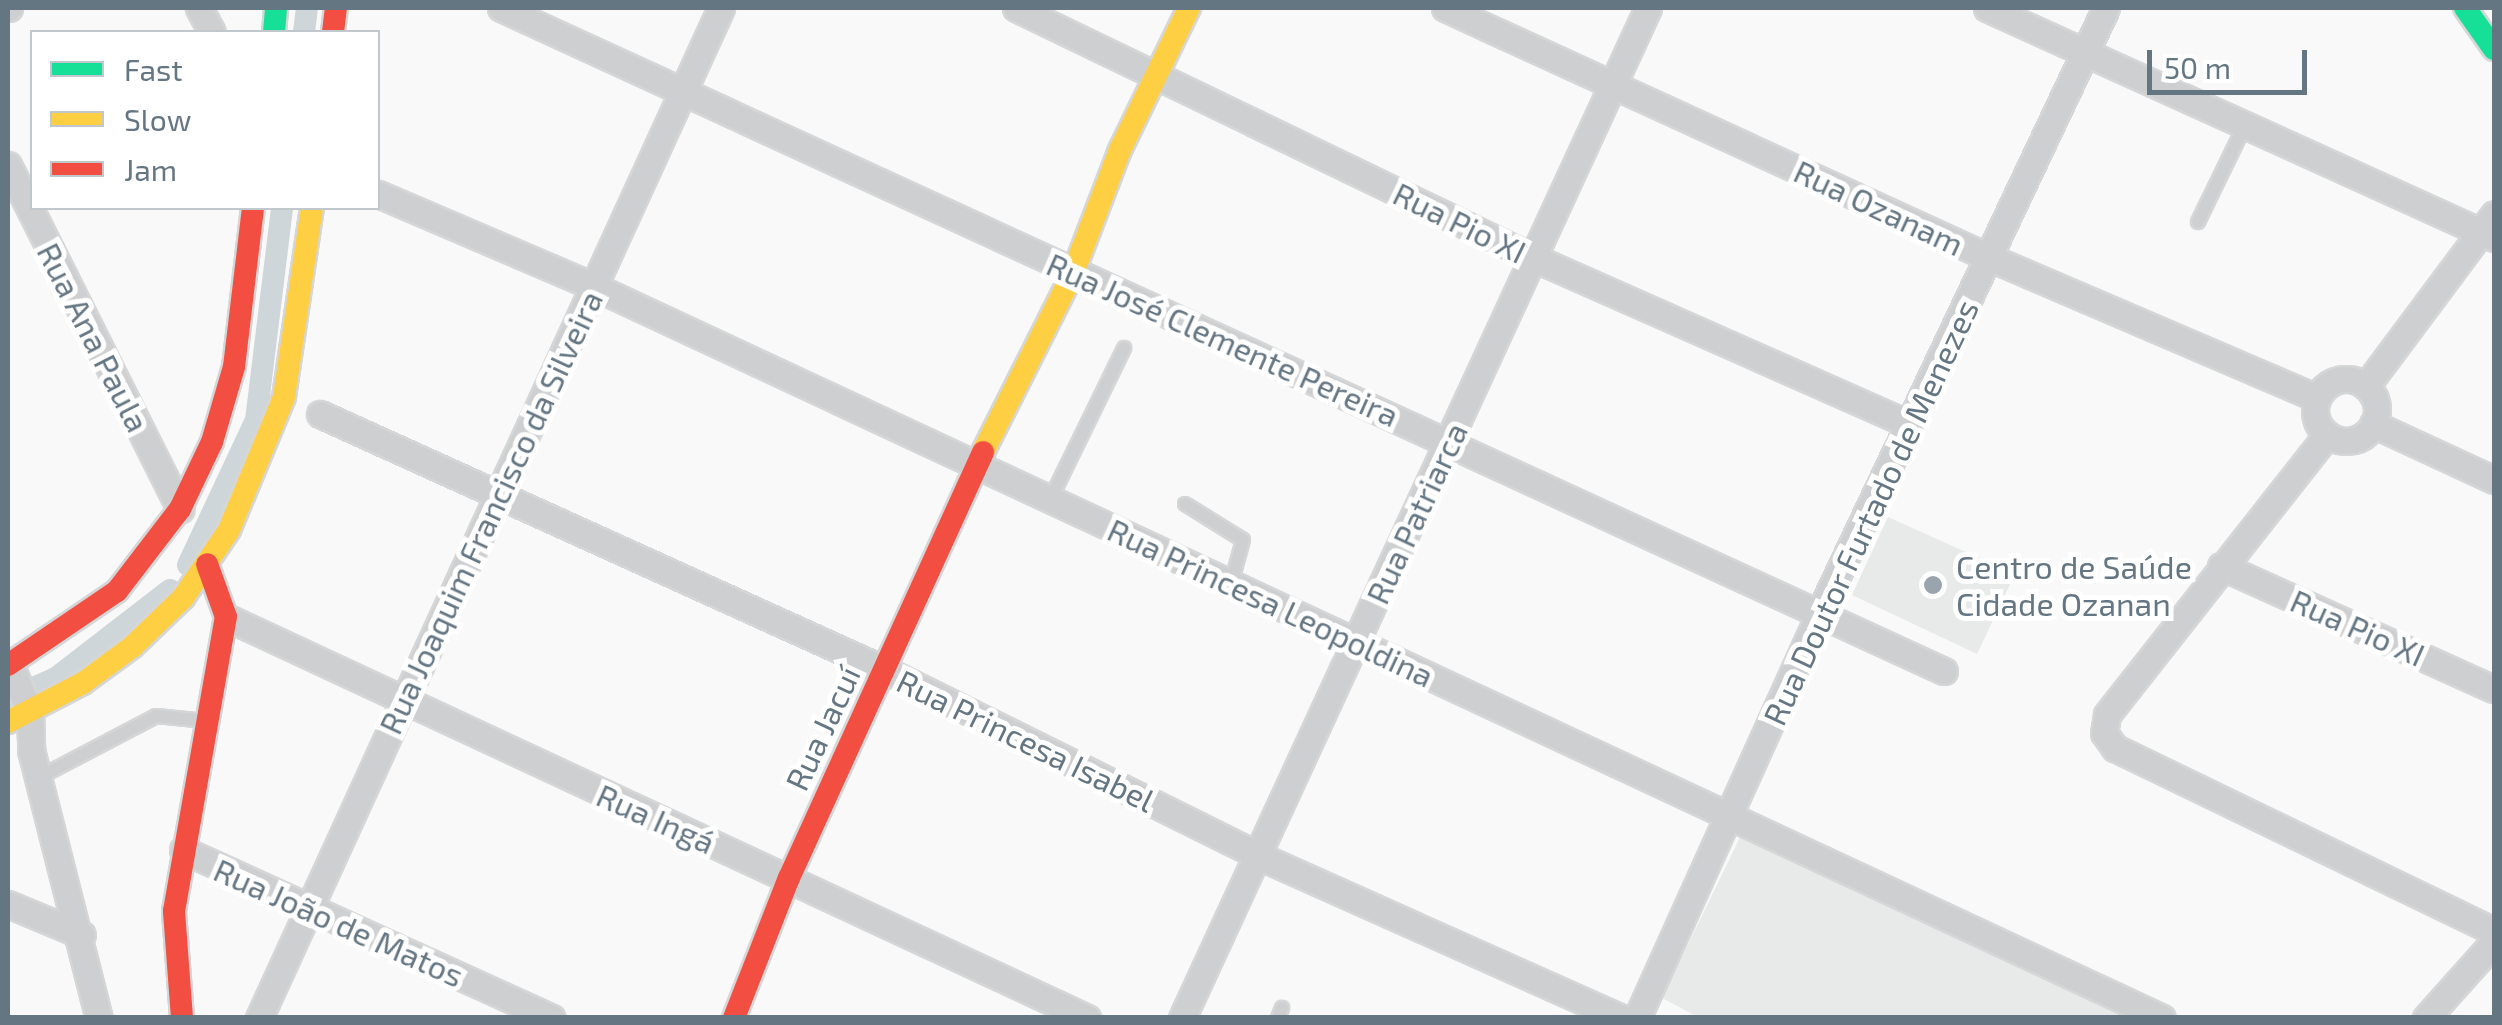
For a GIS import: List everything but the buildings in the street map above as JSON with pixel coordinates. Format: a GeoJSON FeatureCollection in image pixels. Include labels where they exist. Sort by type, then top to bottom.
{"type":"FeatureCollection","features":[{"type":"Feature","properties":{"kind":"main road","name":"Rua Jacuí"},"geometry":{"type":"LineString","coordinates":[[736,1006],[975,468],[978,445],[1064,268],[1104,161],[1120,150],[1189,8]]}},
{"type":"Feature","properties":{"kind":"main road"},"geometry":{"type":"LineString","coordinates":[[2465,8],[2494,49]]}},
{"type":"Feature","properties":{"kind":"main road"},"geometry":{"type":"LineString","coordinates":[[9,664],[116,591],[180,509],[212,442],[234,367],[253,210]]}},
{"type":"Feature","properties":{"kind":"main road"},"geometry":{"type":"LineString","coordinates":[[19,717],[132,646],[207,564],[249,491],[284,397],[312,210]]}},
{"type":"Feature","properties":{"kind":"main road"},"geometry":{"type":"LineString","coordinates":[[182,1018],[174,911],[226,617],[207,564]]}},
{"type":"Feature","properties":{"kind":"street","name":"Rua José Clemente Pereira"},"geometry":{"type":"LineString","coordinates":[[500,8],[1944,671]]}},
{"type":"Feature","properties":{"kind":"street","name":"Rua Joaquim Francisco da Silveira"},"geometry":{"type":"LineString","coordinates":[[259,1018],[721,8]]}},
{"type":"Feature","properties":{"kind":"street","name":"Rua Pio XI"},"geometry":{"type":"LineString","coordinates":[[1016,8],[1534,258],[1909,424]]}},
{"type":"Feature","properties":{"kind":"street","name":"Rua Ozanam"},"geometry":{"type":"LineString","coordinates":[[1445,8],[1988,258],[2316,398]]}},
{"type":"Feature","properties":{"kind":"street","name":"Rua Patriarca"},"geometry":{"type":"LineString","coordinates":[[1182,1018],[1648,8]]}},
{"type":"Feature","properties":{"kind":"street"},"geometry":{"type":"LineString","coordinates":[[1987,8],[2245,125],[2490,228],[2366,386]]}},
{"type":"Feature","properties":{"kind":"street","name":"Rua Doutor Furtado de Menezes"},"geometry":{"type":"LineString","coordinates":[[1638,1018],[1820,612],[2106,8]]}},
{"type":"Feature","properties":{"kind":"street","name":"Rua Ana Paula"},"geometry":{"type":"LineString","coordinates":[[8,165],[30,209]]}},
{"type":"Feature","properties":{"kind":"street","name":"Rua Princesa Leopoldina"},"geometry":{"type":"LineString","coordinates":[[380,195],[593,286],[975,468],[1050,498],[2162,1018]]}},
{"type":"Feature","properties":{"kind":"street","name":"Rua Ana Paula"},"geometry":{"type":"LineString","coordinates":[[30,210],[180,509]]}},
{"type":"Feature","properties":{"kind":"street"},"geometry":{"type":"LineString","coordinates":[[2338,380],[2366,386],[2376,404],[2373,424],[2347,441],[2327,435],[2315,418],[2316,398],[2338,380]]}},
{"type":"Feature","properties":{"kind":"street","name":"Rua Princesa Isabel"},"geometry":{"type":"LineString","coordinates":[[320,414],[885,670],[1259,856],[1622,1018]]}},
{"type":"Feature","properties":{"kind":"street"},"geometry":{"type":"LineString","coordinates":[[2373,424],[2494,480]]}},
{"type":"Feature","properties":{"kind":"street"},"geometry":{"type":"LineString","coordinates":[[2327,435],[2107,716],[2104,733],[2115,748],[2494,931]]}},
{"type":"Feature","properties":{"kind":"street","name":"Rua Pio XI"},"geometry":{"type":"LineString","coordinates":[[2221,566],[2494,689]]}},
{"type":"Feature","properties":{"kind":"street","name":"Rua Ingá"},"geometry":{"type":"LineString","coordinates":[[226,617],[402,704],[790,878],[1088,1018]]}},
{"type":"Feature","properties":{"kind":"street"},"geometry":{"type":"LineString","coordinates":[[9,664],[19,717],[40,777],[82,935],[99,1018]]}},
{"type":"Feature","properties":{"kind":"street","name":"Rua João de Matos"},"geometry":{"type":"LineString","coordinates":[[182,850],[551,1018]]}},
{"type":"Feature","properties":{"kind":"street"},"geometry":{"type":"LineString","coordinates":[[8,904],[82,935]]}},
{"type":"Feature","properties":{"kind":"street"},"geometry":{"type":"LineString","coordinates":[[2426,1018],[2494,942]]}},
{"type":"Feature","properties":{"kind":"street"},"geometry":{"type":"LineString","coordinates":[[715,1018],[736,1006]]}},
{"type":"Feature","properties":{"kind":"lane"},"geometry":{"type":"LineString","coordinates":[[2198,222],[2245,125]]}},
{"type":"Feature","properties":{"kind":"lane"},"geometry":{"type":"LineString","coordinates":[[1050,498],[1124,348]]}},
{"type":"Feature","properties":{"kind":"lane"},"geometry":{"type":"LineString","coordinates":[[1186,504],[1243,540],[1231,584]]}},
{"type":"Feature","properties":{"kind":"lane"},"geometry":{"type":"LineString","coordinates":[[40,777],[156,716],[209,722]]}},
{"type":"Feature","properties":{"kind":"shaded area","name":"Centro de Saúde Cidade Ozanan"},"geometry":{"type":"Polygon","coordinates":[[[1888,517],[2015,574],[1977,654],[1852,595],[1888,517]]]}},
{"type":"Feature","properties":{"kind":"shaded area"},"geometry":{"type":"Polygon","coordinates":[[[1745,827],[2136,1017],[1700,1018],[1662,998],[1745,827]]]}},
{"type":"Feature","properties":{"kind":"waterway"},"geometry":{"type":"LineString","coordinates":[[304,30],[307,8]]}},
{"type":"Feature","properties":{"kind":"waterway"},"geometry":{"type":"LineString","coordinates":[[188,565],[256,420],[282,210]]}},
{"type":"Feature","properties":{"kind":"waterway"},"geometry":{"type":"LineString","coordinates":[[8,699],[56,678],[170,590]]}},
{"type":"Feature","properties":{"kind":"traffic: fast"},"geometry":{"type":"LineString","coordinates":[[274,30],[276,8]]}},
{"type":"Feature","properties":{"kind":"traffic: fast"},"geometry":{"type":"LineString","coordinates":[[2465,8],[2494,49]]}},
{"type":"Feature","properties":{"kind":"traffic: slow"},"geometry":{"type":"LineString","coordinates":[[983,452],[1073,273],[1120,150],[1189,8]]}},
{"type":"Feature","properties":{"kind":"traffic: slow"},"geometry":{"type":"LineString","coordinates":[[8,722],[83,683],[132,647],[183,598],[229,530],[284,397],[312,210]]}},
{"type":"Feature","properties":{"kind":"traffic: jam"},"geometry":{"type":"LineString","coordinates":[[333,30],[336,8]]}},
{"type":"Feature","properties":{"kind":"traffic: jam"},"geometry":{"type":"LineString","coordinates":[[8,665],[117,591],[180,509],[212,442],[234,367],[253,210]]}},
{"type":"Feature","properties":{"kind":"traffic: jam"},"geometry":{"type":"LineString","coordinates":[[734,1018],[789,878],[983,452]]}},
{"type":"Feature","properties":{"kind":"traffic: jam"},"geometry":{"type":"LineString","coordinates":[[182,1018],[174,911],[226,617],[207,564]]}},
{"type":"Feature","properties":{"kind":"place","name":"Centro de Saúde Cidade Ozanan"},"geometry":{"type":"Point","coordinates":[1933,585]}}]}
